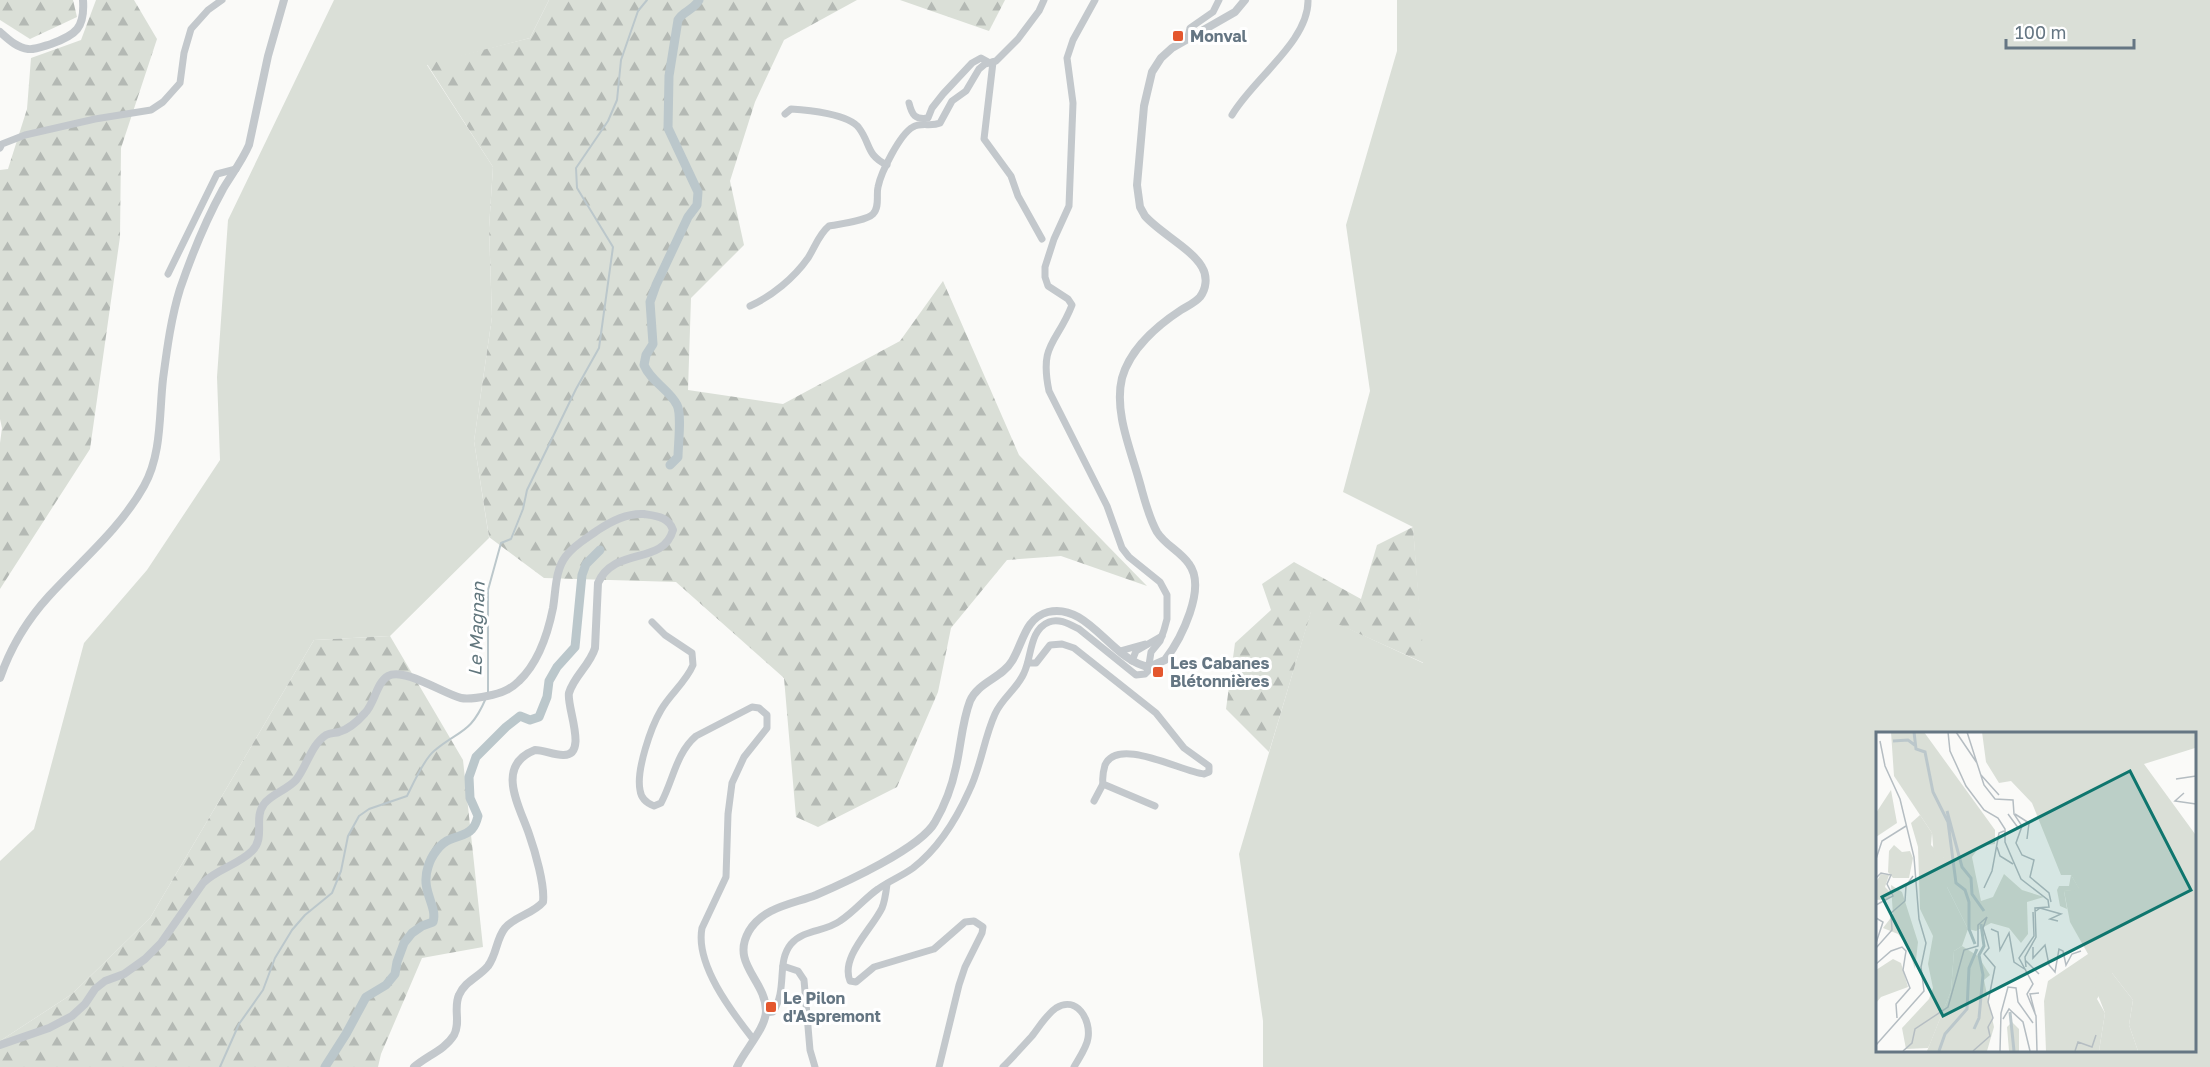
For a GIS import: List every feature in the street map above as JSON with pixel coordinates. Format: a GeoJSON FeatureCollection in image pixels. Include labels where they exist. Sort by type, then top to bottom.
{"type":"FeatureCollection","features":[{"type":"Feature","properties":{"kind":"street"},"geometry":{"type":"LineString","coordinates":[[0,32],[12,43],[29,50],[68,38],[77,31],[84,15],[83,0]]}},
{"type":"Feature","properties":{"kind":"street"},"geometry":{"type":"LineString","coordinates":[[0,148],[2,144],[25,135],[95,119],[151,110],[164,102],[180,83],[184,53],[191,29],[208,10],[222,0]]}},
{"type":"Feature","properties":{"kind":"street"},"geometry":{"type":"LineString","coordinates":[[0,678],[22,634],[40,606],[101,543],[127,511],[144,485],[153,464],[158,440],[170,331],[180,289],[223,189],[243,159],[249,145],[268,56],[284,0]]}},
{"type":"Feature","properties":{"kind":"street"},"geometry":{"type":"LineString","coordinates":[[750,306],[765,299],[790,278],[808,258],[824,230],[829,226],[868,218],[873,213],[877,206],[878,186],[904,135],[918,125],[932,126],[940,123],[952,101],[966,91],[979,69],[1018,39],[1039,11],[1044,0]]}},
{"type":"Feature","properties":{"kind":"street"},"geometry":{"type":"LineString","coordinates":[[766,1013],[773,1012],[778,1005],[782,988],[784,956],[796,938],[838,923],[878,889],[912,869],[942,840],[970,790],[994,716],[1003,700],[1019,681],[1028,663],[1032,642],[1039,629],[1049,622],[1056,621],[1079,629],[1136,675],[1145,674],[1149,667],[1150,652],[1162,636],[1167,619],[1167,595],[1160,582],[1129,557],[1122,548],[1107,506],[1049,391],[1045,372],[1046,357],[1051,343],[1072,305],[1068,299],[1048,286],[1045,277],[1045,267],[1054,239],[1069,206],[1073,103],[1067,58],[1072,40],[1095,0]]}},
{"type":"Feature","properties":{"kind":"street"},"geometry":{"type":"LineString","coordinates":[[1188,37],[1190,27],[1213,12],[1219,0]]}},
{"type":"Feature","properties":{"kind":"street"},"geometry":{"type":"LineString","coordinates":[[737,1067],[762,1026],[766,1013],[763,996],[745,962],[743,952],[750,929],[773,910],[837,886],[891,857],[922,837],[934,825],[946,801],[956,768],[962,730],[970,702],[982,685],[1008,668],[1018,650],[1024,632],[1033,620],[1051,611],[1069,613],[1087,624],[1132,661],[1149,667],[1161,663],[1169,656],[1190,612],[1196,595],[1196,585],[1190,564],[1162,538],[1151,519],[1125,432],[1121,408],[1120,392],[1126,367],[1137,350],[1162,325],[1198,300],[1206,283],[1202,267],[1149,220],[1142,211],[1137,196],[1137,185],[1144,106],[1149,80],[1161,58],[1188,37],[1235,12],[1245,0]]}},
{"type":"Feature","properties":{"kind":"street"},"geometry":{"type":"LineString","coordinates":[[1232,115],[1253,86],[1300,33],[1307,13],[1308,0]]}},
{"type":"Feature","properties":{"kind":"street"},"geometry":{"type":"LineString","coordinates":[[909,103],[915,117],[928,118],[936,102],[972,63],[983,58],[991,62]]}},
{"type":"Feature","properties":{"kind":"street"},"geometry":{"type":"LineString","coordinates":[[991,62],[984,139],[1011,176],[1018,196],[1042,239]]}},
{"type":"Feature","properties":{"kind":"street"},"geometry":{"type":"LineString","coordinates":[[785,114],[791,109],[804,109],[847,119],[857,125],[872,156],[887,165]]}},
{"type":"Feature","properties":{"kind":"street"},"geometry":{"type":"LineString","coordinates":[[168,274],[218,174],[236,169]]}},
{"type":"Feature","properties":{"kind":"street"},"geometry":{"type":"LineString","coordinates":[[0,1045],[49,1028],[72,1016],[85,1004],[95,989],[105,981],[124,974],[161,944],[203,883],[210,876],[244,858],[254,849],[259,840],[260,810],[265,802],[296,780],[317,745],[327,734],[340,732],[366,712],[382,682],[388,676],[407,675],[462,698],[482,698],[505,693],[520,680],[536,657],[553,608],[558,573],[565,556],[576,545],[616,519],[639,514],[663,518],[670,523],[673,530],[667,542],[652,553],[617,561],[602,575],[598,583],[593,656],[569,693],[568,703],[576,735],[572,752],[563,756],[535,750],[522,758],[514,770],[513,793],[532,842],[543,902],[535,910],[520,916],[505,928],[488,966],[467,983],[457,998],[457,1026],[454,1035],[440,1049],[414,1067]]}},
{"type":"Feature","properties":{"kind":"street"},"geometry":{"type":"LineString","coordinates":[[651,622],[692,653],[693,665],[661,708],[652,728],[639,779],[639,787],[644,800],[654,806],[661,803],[682,753],[696,736],[752,707],[765,710],[767,715],[768,725],[744,757],[732,783],[728,814],[726,877],[702,928],[701,937],[706,960],[720,991],[753,1039]]}},
{"type":"Feature","properties":{"kind":"street"},"geometry":{"type":"LineString","coordinates":[[1132,661],[1136,651],[1162,636]]}},
{"type":"Feature","properties":{"kind":"street"},"geometry":{"type":"LineString","coordinates":[[1120,651],[1148,643]]}},
{"type":"Feature","properties":{"kind":"street"},"geometry":{"type":"LineString","coordinates":[[1028,663],[1036,663],[1050,645],[1062,644],[1074,648],[1156,713],[1184,748],[1210,769],[1207,773],[1199,774],[1153,758],[1122,753],[1114,755],[1108,761],[1103,773],[1103,784],[1094,801]]}},
{"type":"Feature","properties":{"kind":"street"},"geometry":{"type":"LineString","coordinates":[[1103,784],[1155,806]]}},
{"type":"Feature","properties":{"kind":"street"},"geometry":{"type":"LineString","coordinates":[[887,884],[882,908],[849,961],[847,971],[850,981],[856,982],[874,967],[934,949],[965,922],[974,921],[982,927],[982,933],[958,985],[939,1067]]}},
{"type":"Feature","properties":{"kind":"street"},"geometry":{"type":"LineString","coordinates":[[783,966],[794,969],[802,975],[804,980],[810,1050],[815,1067]]}},
{"type":"Feature","properties":{"kind":"street"},"geometry":{"type":"LineString","coordinates":[[1003,1067],[1052,1011],[1065,1005],[1081,1010],[1088,1025],[1087,1042],[1074,1067]]}},
{"type":"Feature","properties":{"kind":"green space"},"geometry":{"type":"Polygon","coordinates":[[[0,0],[73,0],[77,17],[30,39],[0,20],[0,0]]]}},
{"type":"Feature","properties":{"kind":"green space"},"geometry":{"type":"Polygon","coordinates":[[[96,0],[134,0],[157,39],[121,148],[120,237],[90,449],[0,589],[0,443],[2,428],[0,419],[0,170],[8,169],[27,109],[31,58],[81,40],[96,0]]]}},
{"type":"Feature","properties":{"kind":"green space"},"geometry":{"type":"Polygon","coordinates":[[[334,0],[549,0],[530,38],[427,65],[493,167],[489,228],[492,317],[474,441],[489,538],[390,636],[314,640],[150,918],[72,994],[0,1041],[0,861],[34,829],[84,643],[147,570],[220,460],[217,377],[228,220],[334,0]]]}},
{"type":"Feature","properties":{"kind":"green space"},"geometry":{"type":"Polygon","coordinates":[[[549,0],[857,0],[784,40],[755,102],[730,181],[744,245],[691,298],[688,390],[783,404],[900,341],[943,281],[1019,455],[1147,586],[1061,556],[1007,560],[951,628],[938,692],[897,787],[818,827],[796,817],[784,678],[676,582],[544,578],[489,537],[474,441],[492,317],[489,228],[493,167],[427,64],[530,38],[549,0]]]}},
{"type":"Feature","properties":{"kind":"green space"},"geometry":{"type":"Polygon","coordinates":[[[900,0],[1005,0],[989,31],[900,0]]]}},
{"type":"Feature","properties":{"kind":"green space"},"geometry":{"type":"Polygon","coordinates":[[[1397,0],[2210,0],[2210,1067],[1263,1067],[1263,1021],[1239,854],[1311,611],[1423,663],[1413,527],[1343,492],[1370,391],[1346,225],[1397,51],[1397,0]]]}},
{"type":"Feature","properties":{"kind":"green space"},"geometry":{"type":"Polygon","coordinates":[[[1413,527],[1424,663],[1311,612],[1269,752],[1226,709],[1235,643],[1271,610],[1262,584],[1294,562],[1361,599],[1377,545],[1413,527]]]}},
{"type":"Feature","properties":{"kind":"green space"},"geometry":{"type":"Polygon","coordinates":[[[390,636],[463,760],[483,947],[422,958],[381,1054],[378,1067],[0,1067],[0,1041],[72,994],[150,918],[314,640],[390,636]]]}},
{"type":"Feature","properties":{"kind":"waterway","name":"Le Magnan"},"geometry":{"type":"LineString","coordinates":[[488,693],[488,590],[501,543],[511,539],[523,509],[527,490],[576,389],[599,348],[613,247],[577,188],[576,168],[608,121],[617,100],[621,60],[638,11],[647,0]]}},
{"type":"Feature","properties":{"kind":"waterway"},"geometry":{"type":"LineString","coordinates":[[670,465],[678,457],[680,422],[677,405],[644,365],[646,355],[653,344],[650,302],[688,217],[697,205],[698,192],[668,128],[669,76],[678,20],[699,0]]}},
{"type":"Feature","properties":{"kind":"waterway"},"geometry":{"type":"LineString","coordinates":[[325,1067],[366,997],[386,985],[395,974],[404,943],[412,933],[433,922],[433,910],[426,883],[428,867],[440,847],[447,841],[468,833],[476,823],[478,816],[470,798],[469,777],[476,757],[520,716],[530,720],[539,717],[547,697],[549,681],[557,667],[575,647],[582,575],[586,564],[600,550]]}},
{"type":"Feature","properties":{"kind":"waterway","name":"Le Magnan"},"geometry":{"type":"LineString","coordinates":[[220,1067],[239,1024],[263,990],[275,958],[292,930],[305,915],[332,893],[341,871],[348,836],[359,816],[369,809],[407,796],[430,755],[475,719],[486,698]]}},
{"type":"Feature","properties":{"kind":"place","name":"Monval"},"geometry":{"type":"Point","coordinates":[1178,36]}},
{"type":"Feature","properties":{"kind":"place","name":"Les Cabanes Blétonnières"},"geometry":{"type":"Point","coordinates":[1158,672]}},
{"type":"Feature","properties":{"kind":"place","name":"Le Pilon d'Aspremont"},"geometry":{"type":"Point","coordinates":[771,1007]}}]}
